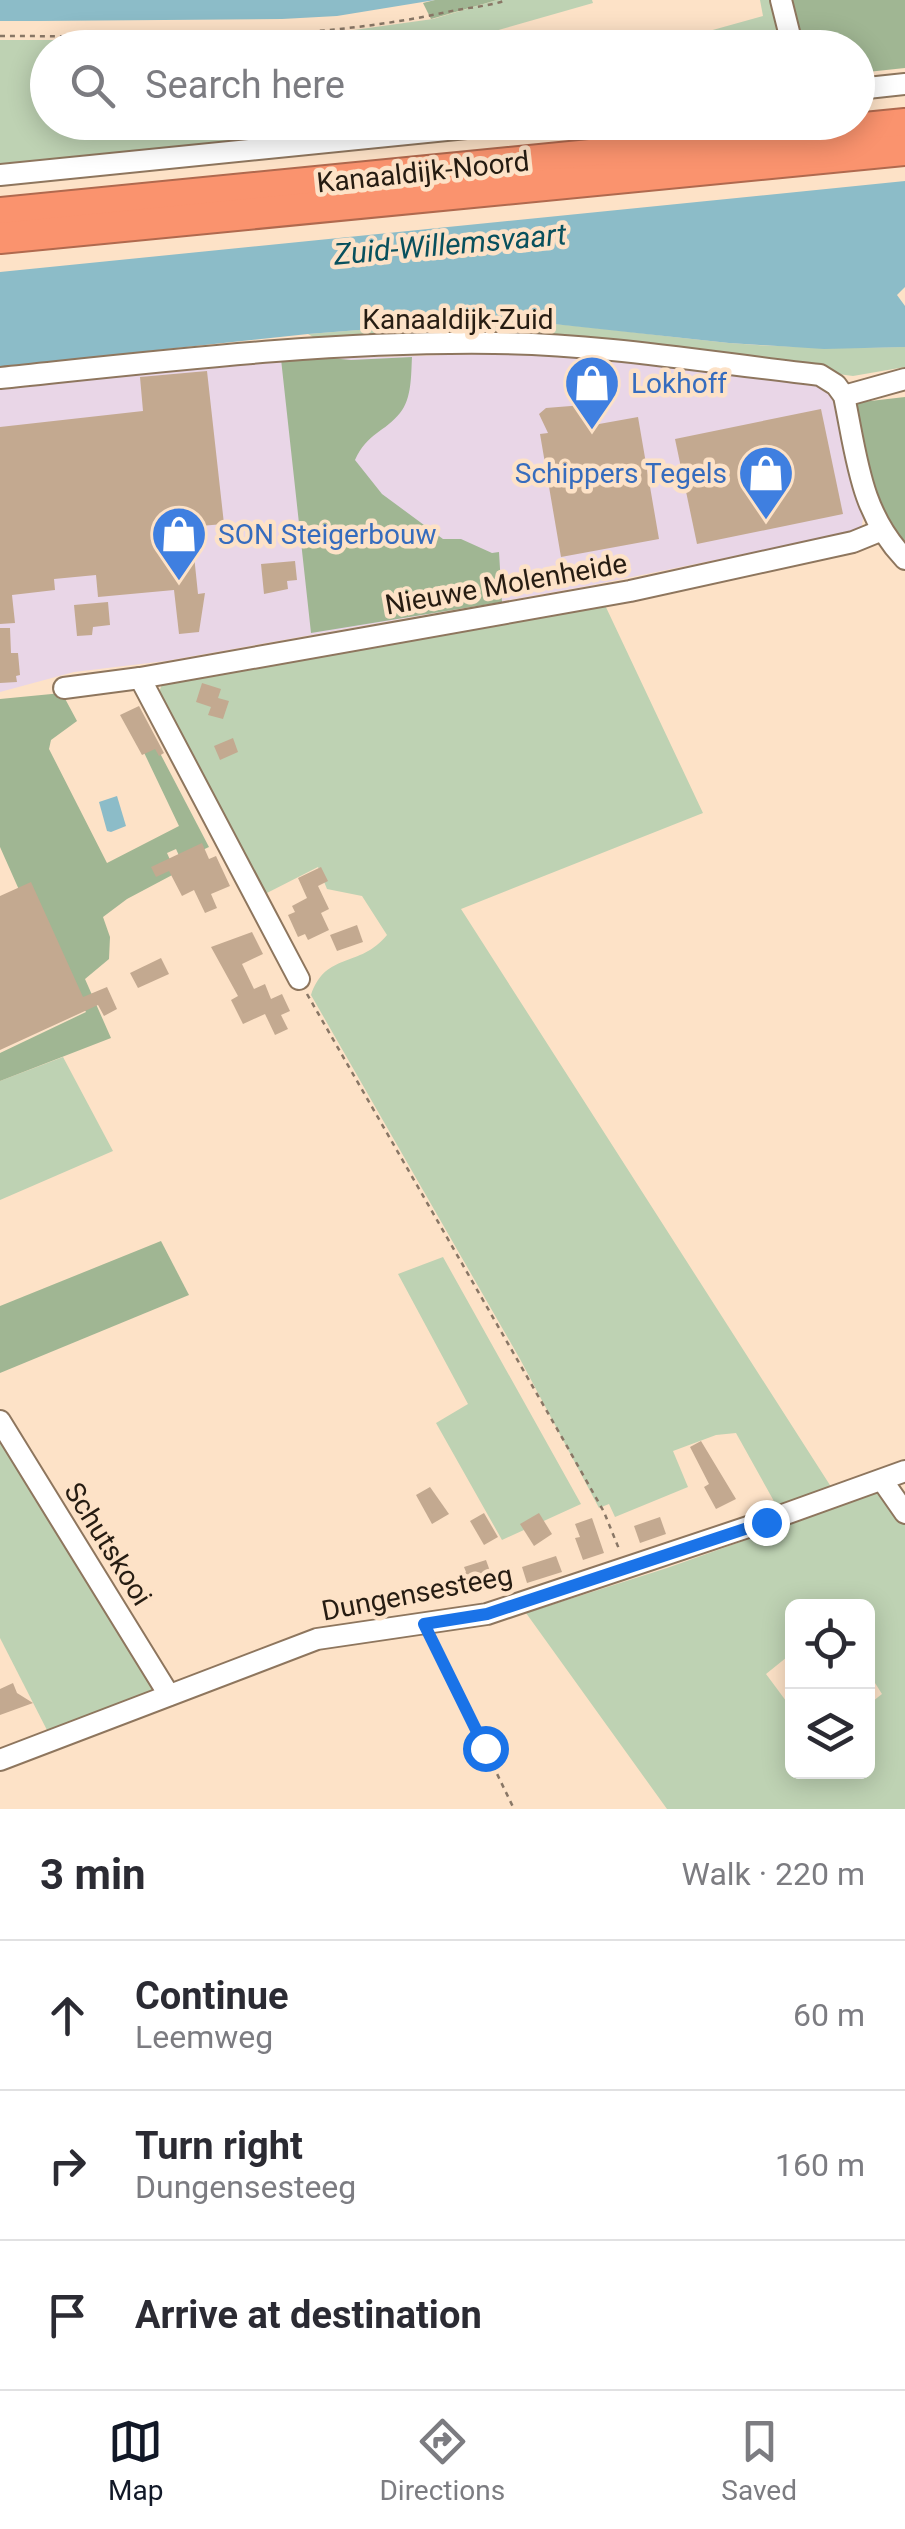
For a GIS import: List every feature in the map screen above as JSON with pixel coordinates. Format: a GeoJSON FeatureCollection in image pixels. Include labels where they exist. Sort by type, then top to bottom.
{"type":"FeatureCollection","features":[{"type":"Feature","properties":{"kind":"highway","name":"Kanaaldijk-Noord"},"geometry":{"type":"LineString","coordinates":[[875,127],[905,124]]}},
{"type":"Feature","properties":{"kind":"highway","name":"Kanaaldijk-Noord"},"geometry":{"type":"LineString","coordinates":[[0,213],[742,140]]}},
{"type":"Feature","properties":{"kind":"highway","name":"Kanaaldijk-Noord"},"geometry":{"type":"LineString","coordinates":[[0,238],[905,150]]}},
{"type":"Feature","properties":{"kind":"street"},"geometry":{"type":"LineString","coordinates":[[781,0],[788,30]]}},
{"type":"Feature","properties":{"kind":"street"},"geometry":{"type":"LineString","coordinates":[[875,87],[905,84]]}},
{"type":"Feature","properties":{"kind":"street","name":"Kanaaldijk-Noord"},"geometry":{"type":"LineString","coordinates":[[0,175],[332,140]]}},
{"type":"Feature","properties":{"kind":"street","name":"Kanaaldijk-Zuid"},"geometry":{"type":"LineString","coordinates":[[0,378],[285,350],[496,343],[571,346],[820,375],[836,385],[844,396]]}},
{"type":"Feature","properties":{"kind":"street"},"geometry":{"type":"LineString","coordinates":[[905,378],[844,396],[862,484],[880,530],[905,559]]}},
{"type":"Feature","properties":{"kind":"street","name":"Nieuwe Molenheide"},"geometry":{"type":"LineString","coordinates":[[64,688],[140,678],[630,590],[853,542],[880,530]]}},
{"type":"Feature","properties":{"kind":"street"},"geometry":{"type":"LineString","coordinates":[[140,678],[299,980]]}},
{"type":"Feature","properties":{"kind":"street","name":"Schutskooi"},"geometry":{"type":"LineString","coordinates":[[0,1421],[169,1695]]}},
{"type":"Feature","properties":{"kind":"street","name":"Dungensesteeg"},"geometry":{"type":"LineString","coordinates":[[0,1760],[317,1639],[487,1614],[627,1569],[905,1470]]}},
{"type":"Feature","properties":{"kind":"street"},"geometry":{"type":"LineString","coordinates":[[882,1480],[905,1513]]}},
{"type":"Feature","properties":{"kind":"path"},"geometry":{"type":"LineString","coordinates":[[321,30],[414,19],[507,0]]}},
{"type":"Feature","properties":{"kind":"path"},"geometry":{"type":"LineString","coordinates":[[0,36],[30,36]]}},
{"type":"Feature","properties":{"kind":"path"},"geometry":{"type":"LineString","coordinates":[[299,980],[604,1512],[627,1569]]}},
{"type":"Feature","properties":{"kind":"path"},"geometry":{"type":"LineString","coordinates":[[424,1624],[514,1809]]}},
{"type":"Feature","properties":{"kind":"shaded area"},"geometry":{"type":"Polygon","coordinates":[[[540,352],[822,384],[837,398],[863,519],[861,530],[588,586],[166,661],[74,672],[0,692],[0,386],[211,362],[540,352]]]}},
{"type":"Feature","properties":{"kind":"green space"},"geometry":{"type":"Polygon","coordinates":[[[497,0],[593,3],[498,30],[354,30],[433,19],[497,0]]]}},
{"type":"Feature","properties":{"kind":"green space"},"geometry":{"type":"Polygon","coordinates":[[[497,0],[431,19],[423,3],[497,0]]]}},
{"type":"Feature","properties":{"kind":"green space"},"geometry":{"type":"Polygon","coordinates":[[[760,0],[776,0],[784,30],[713,30],[763,16],[760,0]]]}},
{"type":"Feature","properties":{"kind":"green space"},"geometry":{"type":"Polygon","coordinates":[[[785,0],[905,0],[905,68],[875,71],[875,30],[794,30],[785,0]]]}},
{"type":"Feature","properties":{"kind":"green space"},"geometry":{"type":"Polygon","coordinates":[[[0,40],[30,40],[30,140],[238,140],[0,164],[0,40]]]}},
{"type":"Feature","properties":{"kind":"green space"},"geometry":{"type":"Polygon","coordinates":[[[486,320],[751,345],[905,347],[905,367],[853,376],[727,359],[454,337],[315,338],[308,334],[486,320]]]}},
{"type":"Feature","properties":{"kind":"green space"},"geometry":{"type":"Polygon","coordinates":[[[310,356],[351,360],[412,357],[404,407],[365,444],[355,460],[382,494],[443,539],[461,539],[492,553],[499,552],[502,602],[311,633],[281,359],[310,356]]]}},
{"type":"Feature","properties":{"kind":"green space"},"geometry":{"type":"Polygon","coordinates":[[[905,397],[905,550],[878,509],[853,403],[905,397]]]}},
{"type":"Feature","properties":{"kind":"green space"},"geometry":{"type":"Polygon","coordinates":[[[604,603],[703,813],[461,909],[835,1493],[780,1512],[736,1433],[716,1435],[673,1451],[688,1487],[615,1517],[609,1504],[599,1508],[520,1359],[311,995],[325,972],[365,953],[387,935],[362,896],[327,889],[318,867],[263,895],[159,693],[163,680],[604,603]]]}},
{"type":"Feature","properties":{"kind":"green space"},"geometry":{"type":"Polygon","coordinates":[[[62,693],[77,721],[51,740],[49,749],[107,863],[179,826],[138,740],[150,734],[209,847],[181,860],[176,849],[167,853],[176,873],[127,899],[103,917],[110,937],[109,959],[85,979],[111,1038],[0,1081],[0,1053],[86,1012],[36,928],[0,847],[0,699],[62,693]]]}},
{"type":"Feature","properties":{"kind":"green space"},"geometry":{"type":"Polygon","coordinates":[[[63,1057],[113,1151],[0,1200],[0,1081],[63,1057]]]}},
{"type":"Feature","properties":{"kind":"green space"},"geometry":{"type":"Polygon","coordinates":[[[161,1241],[189,1295],[0,1373],[0,1306],[161,1241]]]}},
{"type":"Feature","properties":{"kind":"green space"},"geometry":{"type":"Polygon","coordinates":[[[443,1257],[581,1504],[502,1540],[436,1423],[468,1404],[398,1274],[443,1257]]]}},
{"type":"Feature","properties":{"kind":"green space"},"geometry":{"type":"Polygon","coordinates":[[[0,1438],[158,1692],[49,1734],[0,1638],[0,1438]]]}},
{"type":"Feature","properties":{"kind":"green space"},"geometry":{"type":"Polygon","coordinates":[[[883,1491],[905,1522],[905,1809],[667,1809],[526,1613],[667,1568],[883,1491]]]}},
{"type":"Feature","properties":{"kind":"water"},"geometry":{"type":"Polygon","coordinates":[[[0,0],[435,0],[337,16],[282,19],[0,21],[0,0]]]}},
{"type":"Feature","properties":{"kind":"water","name":"Zuid-Willemsvaart"},"geometry":{"type":"Polygon","coordinates":[[[905,181],[905,287],[897,295],[905,306],[905,347],[824,349],[729,343],[486,320],[308,334],[0,367],[0,272],[905,181]]]}},
{"type":"Feature","properties":{"kind":"water"},"geometry":{"type":"Polygon","coordinates":[[[117,796],[126,826],[111,832],[107,831],[99,802],[117,796]]]}},
{"type":"Feature","properties":{"kind":"building"},"geometry":{"type":"Polygon","coordinates":[[[207,371],[224,524],[200,526],[201,535],[192,536],[198,594],[205,593],[199,632],[179,634],[174,590],[98,597],[96,575],[54,579],[55,590],[12,595],[15,623],[0,624],[0,427],[143,411],[140,377],[207,371]]]}},
{"type":"Feature","properties":{"kind":"building"},"geometry":{"type":"Polygon","coordinates":[[[596,404],[599,424],[638,417],[659,539],[561,557],[540,434],[548,433],[539,414],[546,408],[596,404]]]}},
{"type":"Feature","properties":{"kind":"building"},"geometry":{"type":"Polygon","coordinates":[[[821,409],[843,514],[697,544],[675,439],[821,409]]]}},
{"type":"Feature","properties":{"kind":"building"},"geometry":{"type":"Polygon","coordinates":[[[295,561],[297,580],[287,581],[288,589],[264,594],[261,564],[295,561]]]}},
{"type":"Feature","properties":{"kind":"building"},"geometry":{"type":"Polygon","coordinates":[[[108,602],[110,625],[93,627],[92,635],[77,636],[74,605],[108,602]]]}},
{"type":"Feature","properties":{"kind":"building"},"geometry":{"type":"Polygon","coordinates":[[[0,628],[10,628],[11,653],[18,653],[17,682],[0,683],[0,628]]]}},
{"type":"Feature","properties":{"kind":"building"},"geometry":{"type":"Polygon","coordinates":[[[202,683],[221,689],[218,698],[229,701],[223,719],[208,715],[211,707],[196,702],[202,683]]]}},
{"type":"Feature","properties":{"kind":"building"},"geometry":{"type":"Polygon","coordinates":[[[139,706],[164,753],[159,756],[155,749],[142,755],[120,715],[139,706]]]}},
{"type":"Feature","properties":{"kind":"building"},"geometry":{"type":"Polygon","coordinates":[[[233,738],[238,752],[220,760],[214,746],[233,738]]]}},
{"type":"Feature","properties":{"kind":"building"},"geometry":{"type":"Polygon","coordinates":[[[202,843],[209,859],[216,856],[230,886],[211,894],[217,908],[205,913],[194,890],[182,896],[169,871],[156,877],[151,867],[202,843]]]}},
{"type":"Feature","properties":{"kind":"building"},"geometry":{"type":"Polygon","coordinates":[[[321,867],[328,881],[318,886],[329,909],[321,913],[329,930],[308,940],[305,934],[298,937],[288,915],[295,912],[292,906],[307,898],[298,878],[321,867]]]}},
{"type":"Feature","properties":{"kind":"building"},"geometry":{"type":"Polygon","coordinates":[[[31,882],[83,997],[107,987],[117,1009],[104,1016],[98,1005],[0,1050],[0,896],[31,882]]]}},
{"type":"Feature","properties":{"kind":"building"},"geometry":{"type":"Polygon","coordinates":[[[357,925],[363,942],[337,951],[330,935],[357,925]]]}},
{"type":"Feature","properties":{"kind":"building"},"geometry":{"type":"Polygon","coordinates":[[[252,932],[263,954],[242,964],[254,989],[265,984],[271,999],[282,994],[290,1011],[281,1015],[288,1029],[275,1035],[265,1014],[243,1024],[231,1000],[238,996],[211,947],[252,932]]]}},
{"type":"Feature","properties":{"kind":"building"},"geometry":{"type":"Polygon","coordinates":[[[161,958],[169,974],[138,988],[130,973],[161,958]]]}},
{"type":"Feature","properties":{"kind":"building"},"geometry":{"type":"Polygon","coordinates":[[[701,1441],[736,1499],[716,1509],[704,1487],[709,1484],[690,1447],[701,1441]]]}},
{"type":"Feature","properties":{"kind":"building"},"geometry":{"type":"Polygon","coordinates":[[[430,1487],[449,1514],[432,1524],[416,1495],[430,1487]]]}},
{"type":"Feature","properties":{"kind":"building"},"geometry":{"type":"Polygon","coordinates":[[[484,1513],[498,1537],[484,1545],[470,1521],[484,1513]]]}},
{"type":"Feature","properties":{"kind":"building"},"geometry":{"type":"Polygon","coordinates":[[[539,1513],[552,1534],[534,1546],[520,1524],[539,1513]]]}},
{"type":"Feature","properties":{"kind":"building"},"geometry":{"type":"Polygon","coordinates":[[[660,1517],[666,1534],[640,1543],[634,1526],[660,1517]]]}},
{"type":"Feature","properties":{"kind":"building"},"geometry":{"type":"Polygon","coordinates":[[[592,1518],[604,1553],[583,1560],[575,1538],[580,1537],[575,1524],[592,1518]]]}},
{"type":"Feature","properties":{"kind":"building"},"geometry":{"type":"Polygon","coordinates":[[[556,1556],[562,1572],[527,1583],[522,1567],[556,1556]]]}},
{"type":"Feature","properties":{"kind":"building"},"geometry":{"type":"Polygon","coordinates":[[[486,1560],[491,1574],[486,1577],[489,1584],[439,1596],[437,1590],[459,1581],[457,1575],[466,1572],[464,1567],[486,1560]]]}},
{"type":"Feature","properties":{"kind":"building"},"geometry":{"type":"Polygon","coordinates":[[[13,1683],[17,1693],[33,1703],[0,1715],[0,1689],[13,1683]]]}},
{"type":"Feature","properties":{"kind":"place","name":"Lokhoff"},"geometry":{"type":"Point","coordinates":[592,432]}},
{"type":"Feature","properties":{"kind":"place","name":"Schippers Tegels"},"geometry":{"type":"Point","coordinates":[766,522]}},
{"type":"Feature","properties":{"kind":"place","name":"SON Steigerbouw"},"geometry":{"type":"Point","coordinates":[179,583]}},
{"type":"Feature","properties":{"kind":"route"},"geometry":{"type":"LineString","coordinates":[[485,1748],[424,1624],[487,1614],[766,1522]]}}]}
